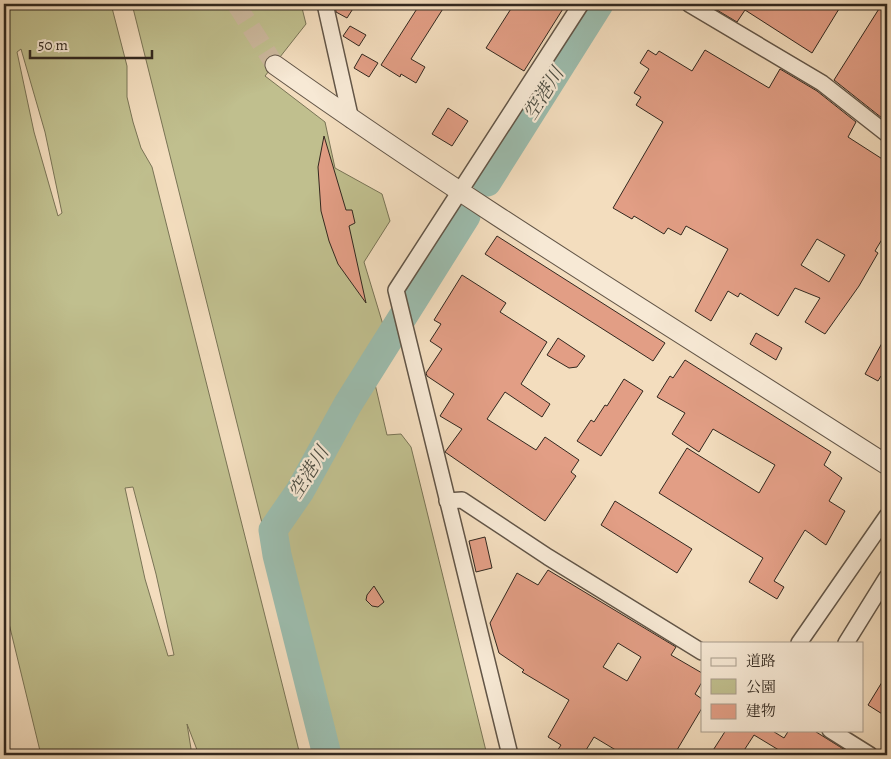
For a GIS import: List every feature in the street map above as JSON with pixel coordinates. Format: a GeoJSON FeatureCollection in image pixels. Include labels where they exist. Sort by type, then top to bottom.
{"type":"FeatureCollection","features":[{"type":"Feature","properties":{"kind":"street"},"geometry":{"type":"LineString","coordinates":[[325,4],[351,120]]}},
{"type":"Feature","properties":{"kind":"street"},"geometry":{"type":"LineString","coordinates":[[510,755],[396,290],[581,4]]}},
{"type":"Feature","properties":{"kind":"street"},"geometry":{"type":"LineString","coordinates":[[689,4],[822,83],[887,134]]}},
{"type":"Feature","properties":{"kind":"street"},"geometry":{"type":"LineString","coordinates":[[275,65],[351,120],[887,465]]}},
{"type":"Feature","properties":{"kind":"street"},"geometry":{"type":"LineString","coordinates":[[447,501],[462,500],[548,557],[701,651]]}},
{"type":"Feature","properties":{"kind":"street"},"geometry":{"type":"LineString","coordinates":[[800,642],[887,516]]}},
{"type":"Feature","properties":{"kind":"street"},"geometry":{"type":"LineString","coordinates":[[847,642],[887,577]]}},
{"type":"Feature","properties":{"kind":"street"},"geometry":{"type":"LineString","coordinates":[[833,732],[870,755]]}},
{"type":"Feature","properties":{"kind":"green space"},"geometry":{"type":"Polygon","coordinates":[[[4,4],[111,4],[127,66],[127,97],[133,122],[141,148],[152,167],[300,755],[199,755],[187,724],[192,755],[41,755],[4,603],[4,4]],[[21,49],[17,52],[34,132],[58,216],[62,213],[45,132],[21,49]],[[133,487],[125,488],[145,579],[168,656],[174,655],[156,574],[133,487]]]}},
{"type":"Feature","properties":{"kind":"green space"},"geometry":{"type":"Polygon","coordinates":[[[132,4],[301,4],[306,24],[265,76],[325,122],[335,168],[382,194],[390,221],[364,262],[384,328],[389,358],[375,384],[387,435],[401,434],[411,447],[487,755],[324,755],[264,531],[132,4]]]}},
{"type":"Feature","properties":{"kind":"building"},"geometry":{"type":"Polygon","coordinates":[[[335,4],[356,4],[347,18],[336,12],[335,4]]]}},
{"type":"Feature","properties":{"kind":"building"},"geometry":{"type":"Polygon","coordinates":[[[420,4],[446,4],[411,59],[425,67],[416,83],[401,74],[400,77],[381,65],[420,4]]]}},
{"type":"Feature","properties":{"kind":"building"},"geometry":{"type":"Polygon","coordinates":[[[514,4],[566,4],[524,71],[486,48],[514,4]]]}},
{"type":"Feature","properties":{"kind":"building"},"geometry":{"type":"Polygon","coordinates":[[[707,4],[842,4],[812,53],[745,10],[737,22],[707,4]]]}},
{"type":"Feature","properties":{"kind":"building"},"geometry":{"type":"Polygon","coordinates":[[[882,4],[887,4],[887,122],[834,80],[882,4]]]}},
{"type":"Feature","properties":{"kind":"building"},"geometry":{"type":"Polygon","coordinates":[[[350,26],[366,35],[359,46],[343,36],[350,26]]]}},
{"type":"Feature","properties":{"kind":"building"},"geometry":{"type":"Polygon","coordinates":[[[648,50],[656,55],[659,51],[692,71],[705,50],[769,88],[780,69],[817,91],[856,122],[848,137],[887,162],[887,231],[875,251],[878,253],[859,286],[825,334],[805,322],[820,298],[795,288],[778,316],[740,293],[738,297],[728,291],[711,321],[695,311],[728,249],[686,226],[681,235],[668,228],[664,234],[634,216],[632,219],[613,208],[663,122],[636,105],[641,97],[634,93],[649,69],[640,63],[648,50]],[[817,239],[801,265],[829,282],[845,255],[817,239]]]}},
{"type":"Feature","properties":{"kind":"building"},"geometry":{"type":"Polygon","coordinates":[[[362,54],[378,63],[369,77],[354,68],[362,54]]]}},
{"type":"Feature","properties":{"kind":"building"},"geometry":{"type":"Polygon","coordinates":[[[448,108],[468,121],[452,146],[432,134],[448,108]]]}},
{"type":"Feature","properties":{"kind":"building"},"geometry":{"type":"Polygon","coordinates":[[[324,136],[346,210],[352,210],[355,223],[349,226],[366,303],[338,264],[329,241],[321,211],[318,167],[324,136]]]}},
{"type":"Feature","properties":{"kind":"building"},"geometry":{"type":"Polygon","coordinates":[[[497,236],[665,343],[653,361],[485,254],[497,236]]]}},
{"type":"Feature","properties":{"kind":"building"},"geometry":{"type":"Polygon","coordinates":[[[462,275],[506,303],[500,312],[547,342],[521,384],[550,404],[542,417],[505,392],[487,419],[536,450],[545,437],[579,460],[571,472],[576,476],[545,521],[445,452],[462,429],[440,416],[454,394],[427,376],[426,373],[442,349],[430,341],[441,324],[434,320],[462,275]]]}},
{"type":"Feature","properties":{"kind":"building"},"geometry":{"type":"Polygon","coordinates":[[[756,333],[782,348],[776,360],[750,344],[756,333]]]}},
{"type":"Feature","properties":{"kind":"building"},"geometry":{"type":"Polygon","coordinates":[[[887,334],[887,379],[881,376],[878,381],[865,374],[887,334]]]}},
{"type":"Feature","properties":{"kind":"building"},"geometry":{"type":"Polygon","coordinates":[[[558,338],[585,356],[577,367],[569,368],[547,355],[558,338]]]}},
{"type":"Feature","properties":{"kind":"building"},"geometry":{"type":"Polygon","coordinates":[[[685,360],[831,452],[824,465],[842,478],[829,501],[845,511],[826,545],[805,530],[774,581],[784,587],[777,599],[749,582],[763,558],[659,493],[687,448],[759,493],[775,465],[713,429],[699,452],[672,434],[685,413],[657,397],[670,376],[673,378],[685,360]]]}},
{"type":"Feature","properties":{"kind":"building"},"geometry":{"type":"Polygon","coordinates":[[[624,379],[643,391],[601,456],[577,441],[591,420],[594,422],[605,405],[607,406],[624,379]]]}},
{"type":"Feature","properties":{"kind":"building"},"geometry":{"type":"Polygon","coordinates":[[[615,501],[692,549],[677,573],[601,525],[615,501]]]}},
{"type":"Feature","properties":{"kind":"building"},"geometry":{"type":"Polygon","coordinates":[[[485,537],[492,568],[476,572],[469,541],[485,537]]]}},
{"type":"Feature","properties":{"kind":"building"},"geometry":{"type":"Polygon","coordinates":[[[548,570],[676,647],[671,655],[701,672],[701,684],[695,694],[701,698],[701,710],[674,755],[624,755],[594,737],[583,755],[565,755],[557,751],[561,745],[548,737],[569,700],[522,672],[524,670],[499,653],[490,623],[517,573],[538,585],[548,570]],[[618,643],[603,667],[627,681],[641,657],[618,643]]]}},
{"type":"Feature","properties":{"kind":"building"},"geometry":{"type":"Polygon","coordinates":[[[374,586],[384,602],[378,607],[372,606],[366,600],[367,595],[374,586]]]}},
{"type":"Feature","properties":{"kind":"building"},"geometry":{"type":"Polygon","coordinates":[[[887,674],[887,717],[868,705],[887,674]]]}},
{"type":"Feature","properties":{"kind":"building"},"geometry":{"type":"Polygon","coordinates":[[[725,732],[774,732],[784,738],[788,732],[816,732],[853,755],[787,755],[754,735],[741,755],[710,755],[725,732]]]}},
{"type":"Feature","properties":{"kind":"waterway","name":"空港川"},"geometry":{"type":"LineString","coordinates":[[487,182],[599,4]]}},
{"type":"Feature","properties":{"kind":"waterway","name":"空港川"},"geometry":{"type":"LineString","coordinates":[[327,755],[277,555],[273,530],[300,491],[348,404],[466,216]]}},
{"type":"Feature","properties":{"kind":"tunnel"},"geometry":{"type":"LineString","coordinates":[[236,4],[275,65]]}}]}
